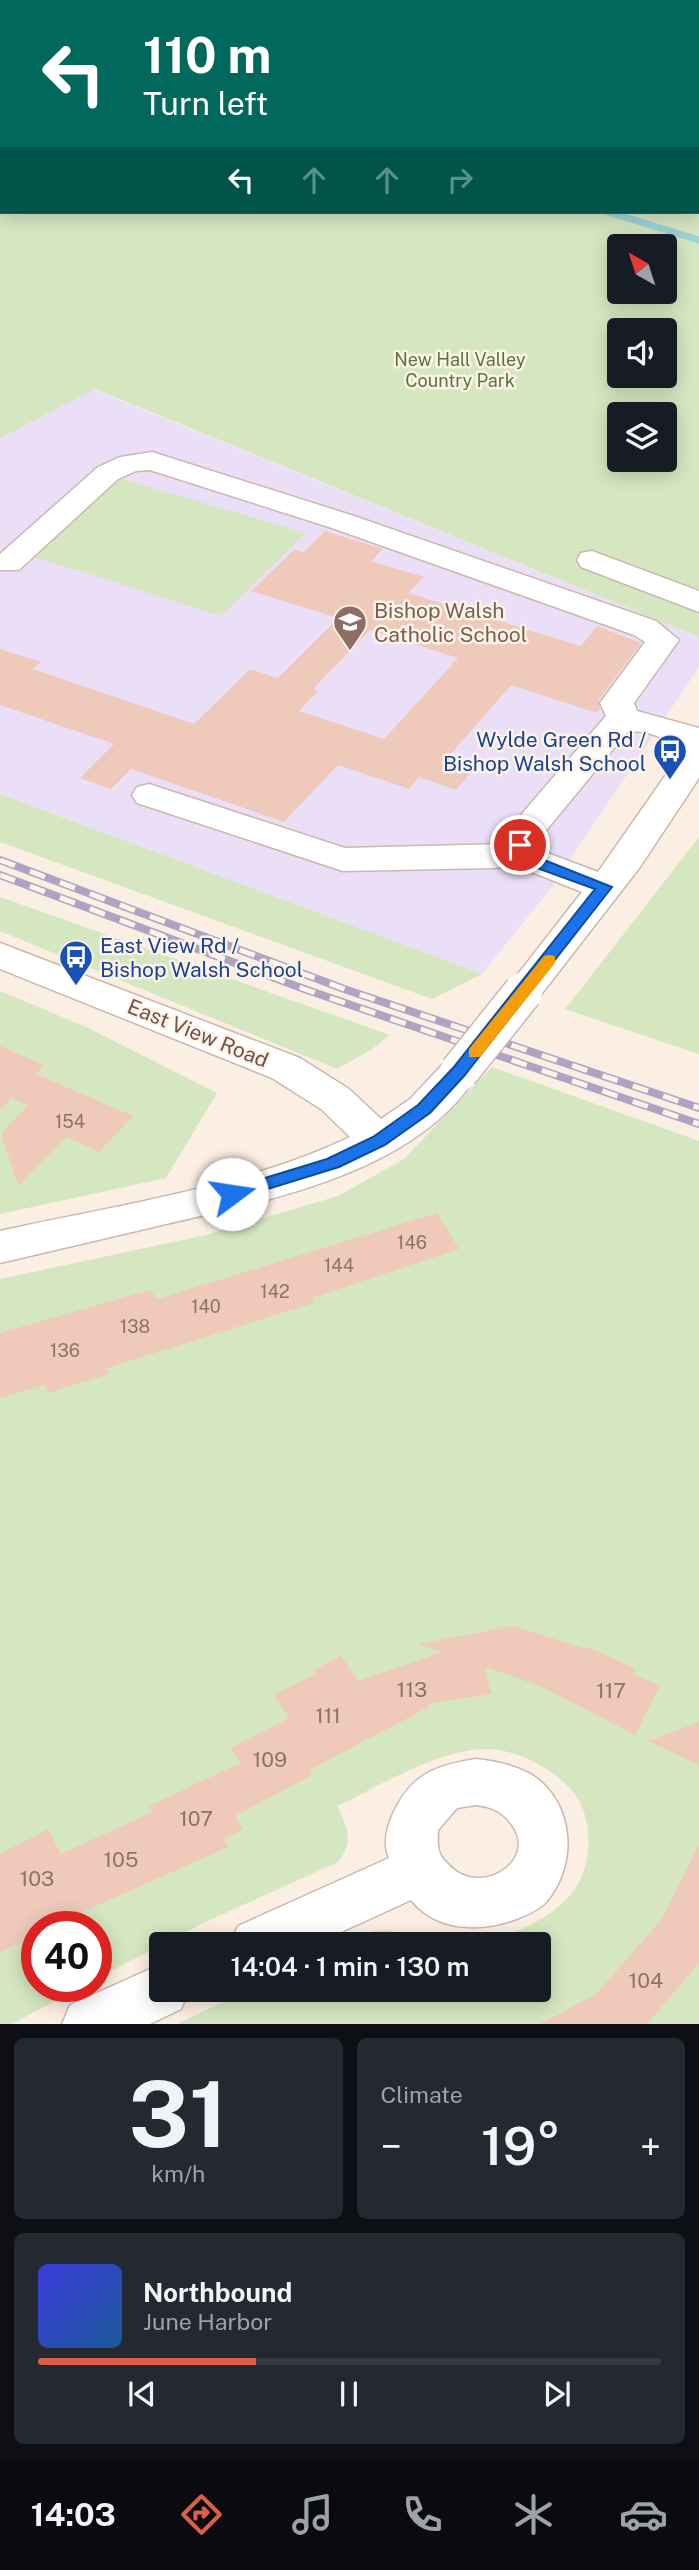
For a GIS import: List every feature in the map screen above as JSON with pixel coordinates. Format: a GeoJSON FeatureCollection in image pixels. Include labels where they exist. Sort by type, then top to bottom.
{"type":"FeatureCollection","features":[{"type":"Feature","properties":{"kind":"street"},"geometry":{"type":"LineString","coordinates":[[8,563],[108,473],[130,463],[152,461],[343,522],[645,628],[663,640],[617,703],[624,719]]}},
{"type":"Feature","properties":{"kind":"street"},"geometry":{"type":"LineString","coordinates":[[592,560],[699,602]]}},
{"type":"Feature","properties":{"kind":"street"},"geometry":{"type":"LineString","coordinates":[[604,887],[528,859],[522,852],[521,838],[616,724],[624,719],[699,740]]}},
{"type":"Feature","properties":{"kind":"street"},"geometry":{"type":"LineString","coordinates":[[0,1247],[258,1188],[333,1163],[379,1141],[424,1109],[459,1072],[604,887],[699,752]]}},
{"type":"Feature","properties":{"kind":"street"},"geometry":{"type":"LineString","coordinates":[[149,795],[343,860],[494,857],[522,852]]}},
{"type":"Feature","properties":{"kind":"street","name":"East View Road"},"geometry":{"type":"LineString","coordinates":[[0,955],[286,1068],[335,1099],[379,1141]]}},
{"type":"Feature","properties":{"kind":"street"},"geometry":{"type":"LineString","coordinates":[[283,1932],[418,1871]]}},
{"type":"Feature","properties":{"kind":"street"},"geometry":{"type":"LineString","coordinates":[[90,2024],[149,1996]]}},
{"type":"Feature","properties":{"kind":"shaded area","name":"Bishop Walsh Catholic School"},"geometry":{"type":"Polygon","coordinates":[[[0,351],[699,637],[699,667],[551,888],[482,974],[0,794],[0,351]]]}},
{"type":"Feature","properties":{"kind":"green space","name":"New Hall Valley Country Park"},"geometry":{"type":"Polygon","coordinates":[[[0,214],[699,214],[699,637],[95,389],[0,438],[0,214]]]}},
{"type":"Feature","properties":{"kind":"green space"},"geometry":{"type":"Polygon","coordinates":[[[119,478],[306,533],[221,616],[28,555],[119,478]]]}},
{"type":"Feature","properties":{"kind":"green space"},"geometry":{"type":"Polygon","coordinates":[[[0,794],[482,974],[432,999],[0,842],[0,794]]]}},
{"type":"Feature","properties":{"kind":"green space"},"geometry":{"type":"Polygon","coordinates":[[[699,837],[699,1054],[565,1009],[581,989],[699,837]]]}},
{"type":"Feature","properties":{"kind":"green space"},"geometry":{"type":"Polygon","coordinates":[[[0,897],[390,1035],[337,1069],[0,931],[0,897]]]}},
{"type":"Feature","properties":{"kind":"green space"},"geometry":{"type":"Polygon","coordinates":[[[0,991],[86,1027],[217,1093],[166,1178],[0,1214],[0,991]]]}},
{"type":"Feature","properties":{"kind":"green space"},"geometry":{"type":"Polygon","coordinates":[[[492,1067],[699,1141],[699,2024],[177,2024],[223,2002],[551,2002],[551,1932],[514,1932],[554,1911],[572,1893],[586,1863],[588,1828],[582,1807],[575,1795],[554,1774],[527,1758],[485,1749],[428,1762],[337,1806],[348,1834],[346,1847],[338,1862],[186,1932],[149,1932],[149,1951],[112,1971],[112,1911],[21,1911],[21,2002],[53,2002],[12,2024],[0,2024],[0,1279],[206,1235],[338,1196],[404,1159],[492,1067]]]}},
{"type":"Feature","properties":{"kind":"building"},"geometry":{"type":"Polygon","coordinates":[[[325,531],[383,549],[371,561],[424,577],[408,593],[581,646],[597,626],[641,643],[598,701],[600,709],[597,713],[511,685],[449,756],[477,765],[456,790],[419,777],[409,789],[338,765],[284,822],[131,769],[111,789],[80,778],[114,744],[0,705],[0,649],[41,662],[33,669],[194,724],[250,669],[278,678],[338,618],[251,591],[294,550],[304,552],[325,531]],[[370,630],[313,689],[318,691],[299,711],[384,739],[458,658],[370,630]]]}},
{"type":"Feature","properties":{"kind":"building"},"geometry":{"type":"Polygon","coordinates":[[[0,1046],[44,1065],[36,1074],[133,1116],[99,1152],[67,1137],[18,1186],[1,1133],[28,1106],[12,1098],[0,1110],[0,1046]]]}},
{"type":"Feature","properties":{"kind":"building"},"geometry":{"type":"Polygon","coordinates":[[[437,1213],[459,1249],[312,1298],[314,1303],[107,1368],[109,1374],[48,1393],[45,1385],[0,1398],[0,1333],[150,1290],[157,1299],[437,1213]]]}},
{"type":"Feature","properties":{"kind":"building"},"geometry":{"type":"Polygon","coordinates":[[[513,1626],[586,1649],[588,1647],[636,1669],[633,1674],[660,1686],[635,1735],[540,1686],[485,1667],[492,1694],[427,1704],[429,1707],[309,1770],[312,1775],[235,1816],[243,1830],[224,1839],[228,1847],[85,1911],[21,1911],[21,1942],[0,1953],[0,1854],[48,1829],[61,1854],[152,1812],[149,1806],[240,1763],[230,1748],[289,1718],[274,1695],[315,1674],[313,1670],[341,1656],[358,1681],[442,1652],[419,1644],[513,1626]]]}},
{"type":"Feature","properties":{"kind":"building"},"geometry":{"type":"Polygon","coordinates":[[[699,1722],[699,1765],[648,1741],[699,1722]]]}},
{"type":"Feature","properties":{"kind":"building"},"geometry":{"type":"Polygon","coordinates":[[[699,1844],[699,1963],[647,2024],[540,2024],[596,1994],[661,1920],[699,1844]]]}},
{"type":"Feature","properties":{"kind":"waterway"},"geometry":{"type":"LineString","coordinates":[[614,214],[699,240]]}},
{"type":"Feature","properties":{"kind":"railway"},"geometry":{"type":"LineString","coordinates":[[0,860],[347,990],[699,1108]]}},
{"type":"Feature","properties":{"kind":"railway"},"geometry":{"type":"LineString","coordinates":[[0,875],[307,990],[699,1124]]}},
{"type":"Feature","properties":{"kind":"slow traffic"},"geometry":{"type":"LineString","coordinates":[[474,1053],[549,960]]}},
{"type":"Feature","properties":{"kind":"place","name":"Bishop Walsh Catholic School"},"geometry":{"type":"Point","coordinates":[350,652]}},
{"type":"Feature","properties":{"kind":"place","name":"Wylde Green Rd / Bishop Walsh School"},"geometry":{"type":"Point","coordinates":[670,781]}},
{"type":"Feature","properties":{"kind":"place","name":"East View Rd / Bishop Walsh School"},"geometry":{"type":"Point","coordinates":[76,987]}},
{"type":"Feature","properties":{"kind":"route"},"geometry":{"type":"LineString","coordinates":[[232,1194],[333,1163],[379,1141],[424,1109],[459,1072],[604,887],[528,859],[520,845]]}}]}
